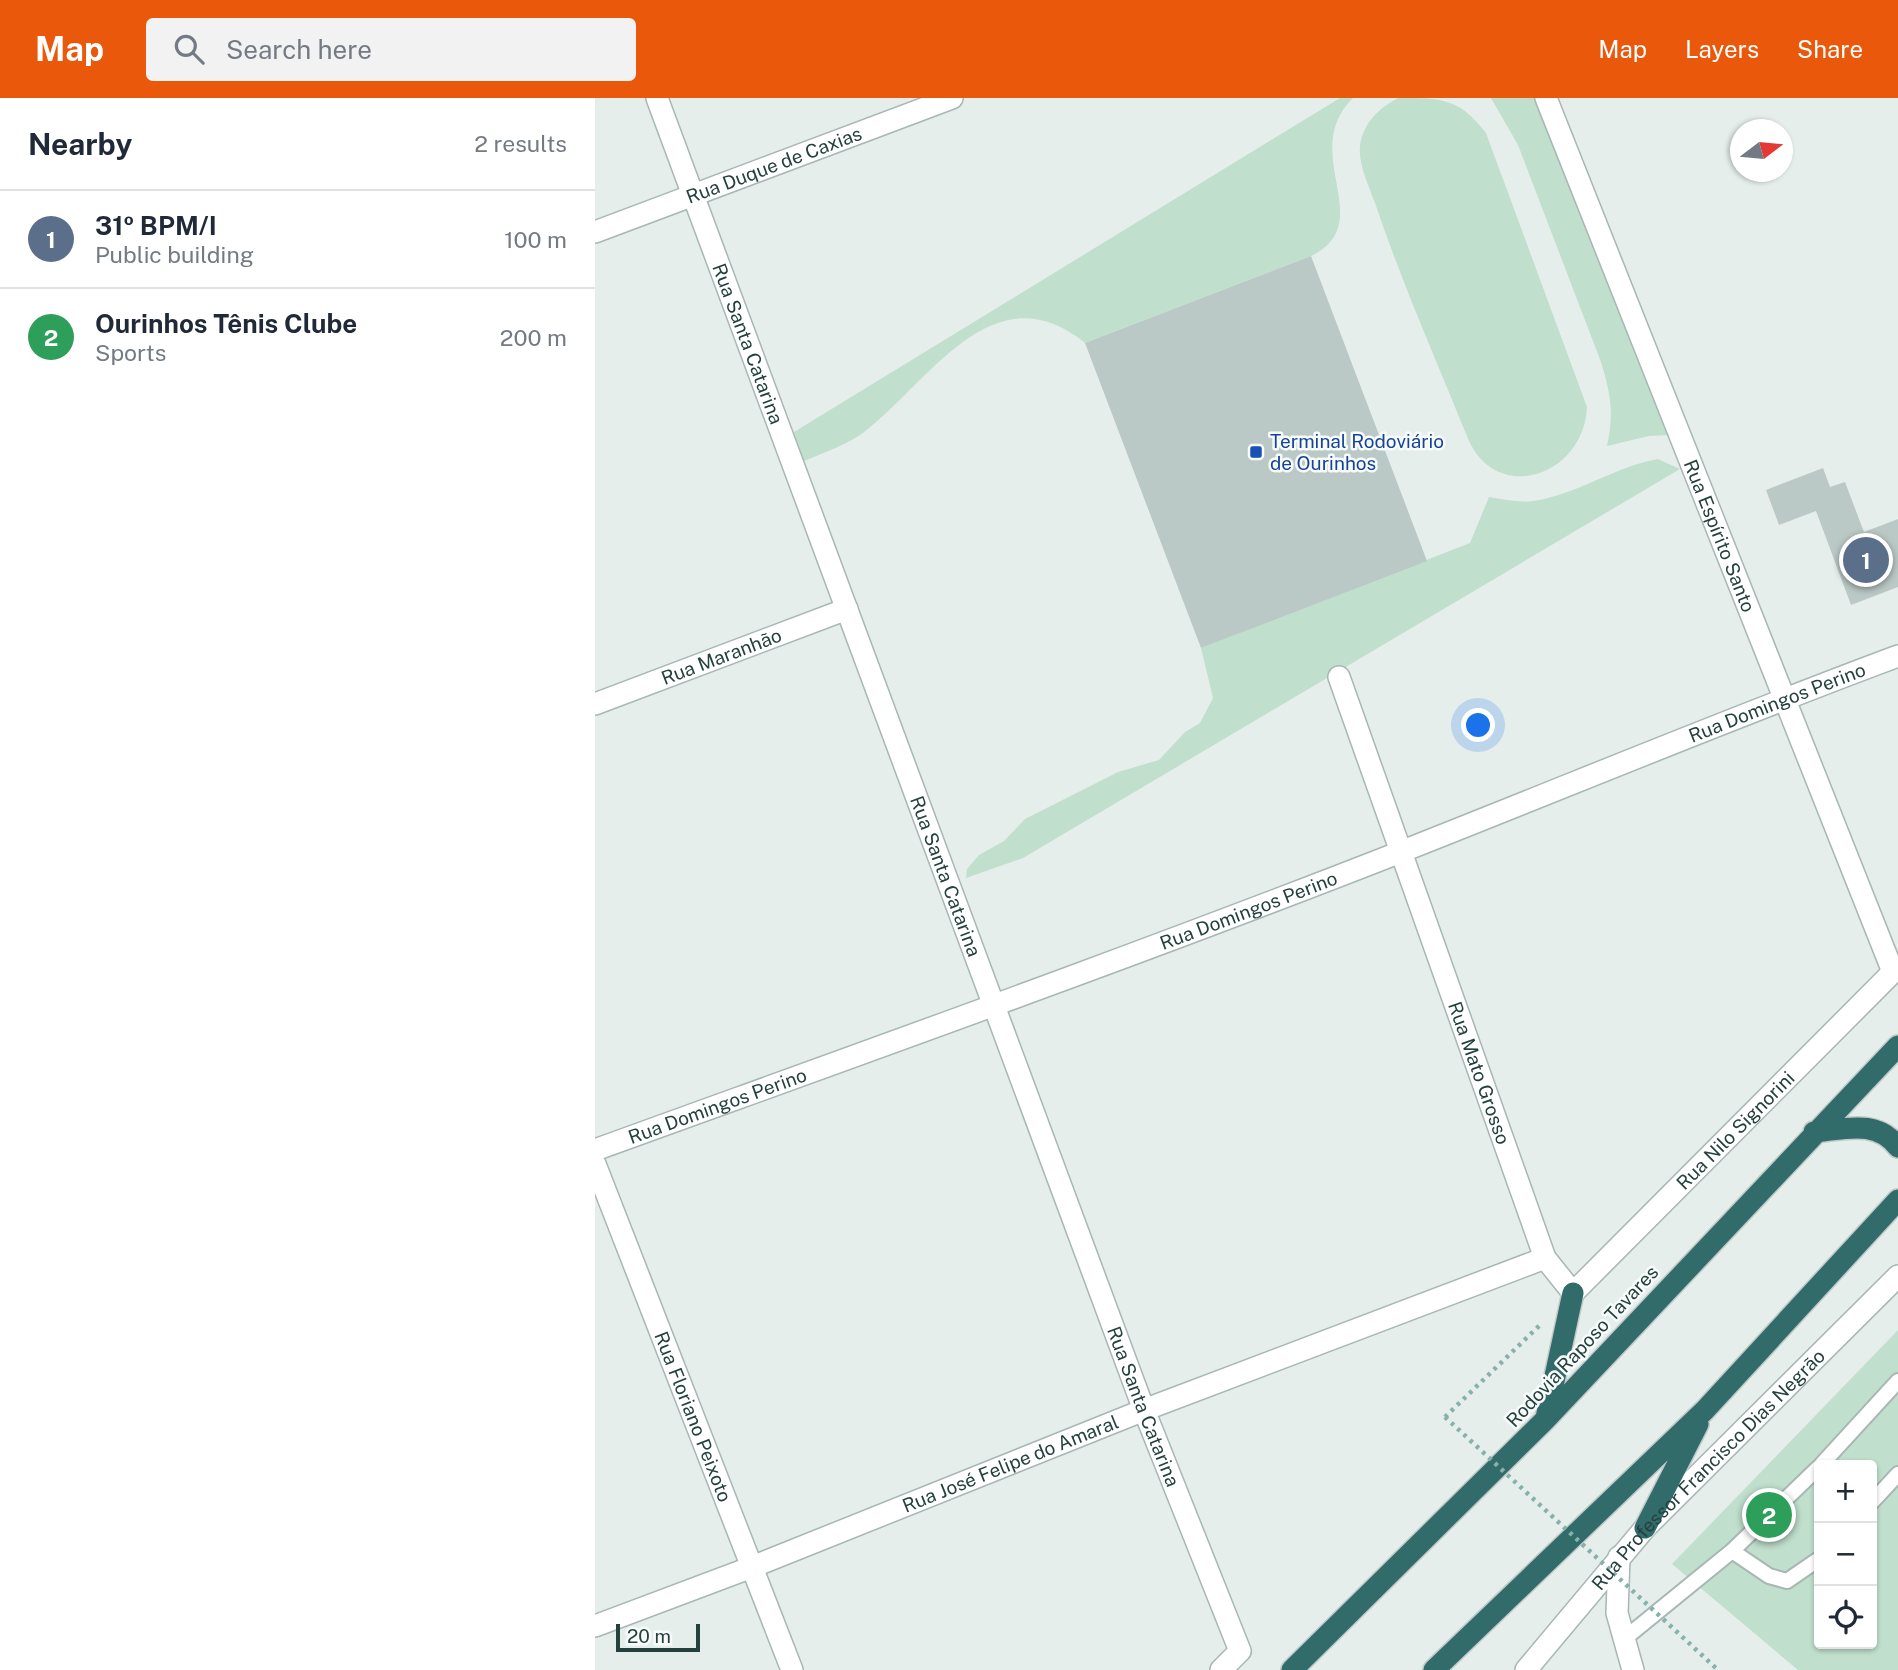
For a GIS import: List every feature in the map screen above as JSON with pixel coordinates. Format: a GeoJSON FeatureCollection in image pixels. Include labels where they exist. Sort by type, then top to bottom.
{"type":"FeatureCollection","features":[{"type":"Feature","properties":{"kind":"highway","name":"Rodovia Raposo Tavares"},"geometry":{"type":"LineString","coordinates":[[1292,1670],[1545,1420],[1898,1046]]}},
{"type":"Feature","properties":{"kind":"highway"},"geometry":{"type":"LineString","coordinates":[[1814,1132],[1870,1126],[1890,1136],[1898,1147]]}},
{"type":"Feature","properties":{"kind":"highway"},"geometry":{"type":"LineString","coordinates":[[1434,1670],[1705,1410],[1898,1200]]}},
{"type":"Feature","properties":{"kind":"highway"},"geometry":{"type":"LineString","coordinates":[[1545,1420],[1573,1293]]}},
{"type":"Feature","properties":{"kind":"highway"},"geometry":{"type":"LineString","coordinates":[[1645,1528],[1705,1410]]}},
{"type":"Feature","properties":{"kind":"street","name":"Rua Santa Catarina"},"geometry":{"type":"LineString","coordinates":[[657,98],[1144,1410],[1240,1651],[1221,1670]]}},
{"type":"Feature","properties":{"kind":"street","name":"Rua Duque de Caxias"},"geometry":{"type":"LineString","coordinates":[[595,232],[952,98]]}},
{"type":"Feature","properties":{"kind":"street","name":"Rua Espírito Santo"},"geometry":{"type":"LineString","coordinates":[[1546,98],[1680,431],[1783,699],[1896,970]]}},
{"type":"Feature","properties":{"kind":"street","name":"Rua Maranhão"},"geometry":{"type":"LineString","coordinates":[[595,704],[846,609]]}},
{"type":"Feature","properties":{"kind":"street","name":"Rua Domingos Perino"},"geometry":{"type":"LineString","coordinates":[[595,1150],[994,1006],[1401,852],[1783,699],[1898,656]]}},
{"type":"Feature","properties":{"kind":"street","name":"Rua Mato Grosso"},"geometry":{"type":"LineString","coordinates":[[1339,677],[1545,1258],[1573,1293]]}},
{"type":"Feature","properties":{"kind":"street","name":"Rua Nilo Signorini"},"geometry":{"type":"LineString","coordinates":[[1573,1293],[1896,970]]}},
{"type":"Feature","properties":{"kind":"street","name":"Rua Floriano Peixoto"},"geometry":{"type":"LineString","coordinates":[[595,1164],[792,1670]]}},
{"type":"Feature","properties":{"kind":"street","name":"Rua José Felipe do Amaral"},"geometry":{"type":"LineString","coordinates":[[595,1626],[752,1567],[1144,1410],[1545,1258]]}},
{"type":"Feature","properties":{"kind":"street","name":"Rua Professor Francisco Dias Negrão"},"geometry":{"type":"LineString","coordinates":[[1537,1665],[1645,1528],[1898,1276]]}},
{"type":"Feature","properties":{"kind":"street"},"geometry":{"type":"LineString","coordinates":[[1619,1558],[1617,1613],[1633,1670]]}},
{"type":"Feature","properties":{"kind":"lane"},"geometry":{"type":"LineString","coordinates":[[1826,1460],[1898,1381]]}},
{"type":"Feature","properties":{"kind":"lane"},"geometry":{"type":"LineString","coordinates":[[1624,1639],[1731,1551],[1814,1472]]}},
{"type":"Feature","properties":{"kind":"lane"},"geometry":{"type":"LineString","coordinates":[[1877,1497],[1898,1474]]}},
{"type":"Feature","properties":{"kind":"lane"},"geometry":{"type":"LineString","coordinates":[[1731,1551],[1769,1576],[1787,1581],[1814,1562]]}},
{"type":"Feature","properties":{"kind":"path"},"geometry":{"type":"LineString","coordinates":[[1543,1322],[1445,1418],[1718,1670]]}},
{"type":"Feature","properties":{"kind":"green space"},"geometry":{"type":"Polygon","coordinates":[[[1340,98],[1353,98],[1338,119],[1333,141],[1333,163],[1340,206],[1339,225],[1330,242],[1311,256],[1085,343],[1052,323],[1021,318],[992,325],[964,341],[863,433],[804,461],[794,432],[1340,98]]]}},
{"type":"Feature","properties":{"kind":"green space"},"geometry":{"type":"Polygon","coordinates":[[[1398,98],[1448,102],[1467,113],[1486,133],[1587,407],[1582,431],[1572,450],[1556,465],[1538,474],[1519,476],[1500,472],[1483,461],[1469,441],[1397,263],[1365,175],[1360,146],[1368,123],[1384,106],[1398,98]]]}},
{"type":"Feature","properties":{"kind":"green space"},"geometry":{"type":"Polygon","coordinates":[[[1491,98],[1535,98],[1668,435],[1649,436],[1607,446],[1610,404],[1601,362],[1518,145],[1491,98]]]}},
{"type":"Feature","properties":{"kind":"green space"},"geometry":{"type":"Polygon","coordinates":[[[1658,459],[1680,469],[1023,858],[966,878],[967,869],[979,855],[1004,841],[1025,819],[1118,772],[1159,760],[1185,732],[1200,723],[1213,698],[1201,648],[1470,543],[1489,497],[1522,502],[1549,498],[1626,468],[1658,459]]]}},
{"type":"Feature","properties":{"kind":"green space"},"geometry":{"type":"Polygon","coordinates":[[[1898,1330],[1898,1670],[1798,1670],[1672,1564],[1898,1330]]]}},
{"type":"Feature","properties":{"kind":"building","name":"Terminal Rodoviário de Ourinhos"},"geometry":{"type":"Polygon","coordinates":[[[1311,256],[1427,561],[1201,648],[1085,343],[1311,256]]]}},
{"type":"Feature","properties":{"kind":"building"},"geometry":{"type":"Polygon","coordinates":[[[1823,468],[1830,487],[1845,482],[1864,532],[1898,519],[1898,587],[1851,605],[1816,511],[1779,525],[1766,490],[1823,468]]]}},
{"type":"Feature","properties":{"kind":"place","name":"Terminal Rodoviário de Ourinhos"},"geometry":{"type":"Point","coordinates":[1256,452]}},
{"type":"Feature","properties":{"kind":"place","name":"31º BPM/I"},"geometry":{"type":"Point","coordinates":[1866,560]}},
{"type":"Feature","properties":{"kind":"place","name":"Ourinhos Tênis Clube"},"geometry":{"type":"Point","coordinates":[1769,1515]}}]}
